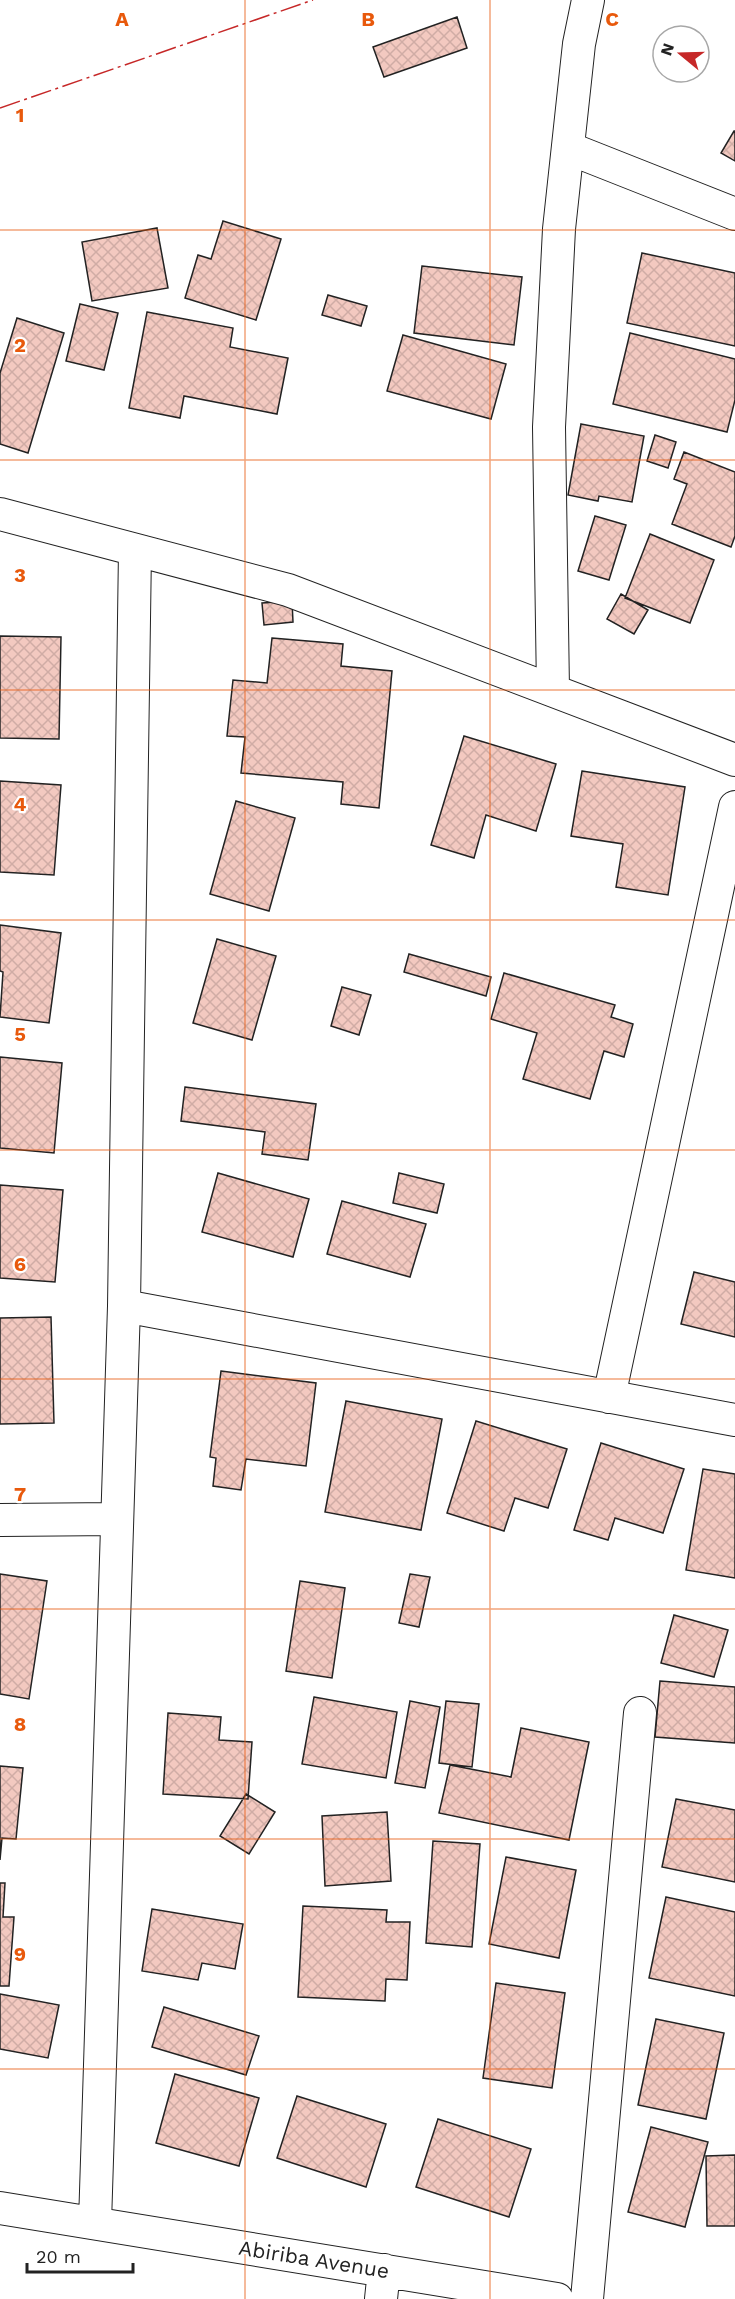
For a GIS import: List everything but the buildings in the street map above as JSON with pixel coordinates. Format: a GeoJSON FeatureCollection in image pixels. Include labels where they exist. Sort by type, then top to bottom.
{"type":"FeatureCollection","features":[{"type":"Feature","properties":{"kind":"street"},"geometry":{"type":"LineString","coordinates":[[553,690],[549,427],[559,229],[579,44],[588,0]]}},
{"type":"Feature","properties":{"kind":"street"},"geometry":{"type":"LineString","coordinates":[[568,148],[735,214]]}},
{"type":"Feature","properties":{"kind":"street"},"geometry":{"type":"LineString","coordinates":[[0,514],[288,590],[735,760]]}},
{"type":"Feature","properties":{"kind":"street"},"geometry":{"type":"LineString","coordinates":[[95,2223],[124,1306],[135,550]]}},
{"type":"Feature","properties":{"kind":"street"},"geometry":{"type":"LineString","coordinates":[[609,1397],[735,807]]}},
{"type":"Feature","properties":{"kind":"street"},"geometry":{"type":"LineString","coordinates":[[124,1306],[735,1420]]}},
{"type":"Feature","properties":{"kind":"street"},"geometry":{"type":"LineString","coordinates":[[0,1520],[117,1519]]}},
{"type":"Feature","properties":{"kind":"street"},"geometry":{"type":"LineString","coordinates":[[586,2299],[640,1713]]}},
{"type":"Feature","properties":{"kind":"street","name":"Abiriba Avenue"},"geometry":{"type":"LineString","coordinates":[[0,2208],[95,2223],[383,2285],[558,2299]]}},
{"type":"Feature","properties":{"kind":"power"},"geometry":{"type":"LineString","coordinates":[[0,108],[313,0]]}}]}
